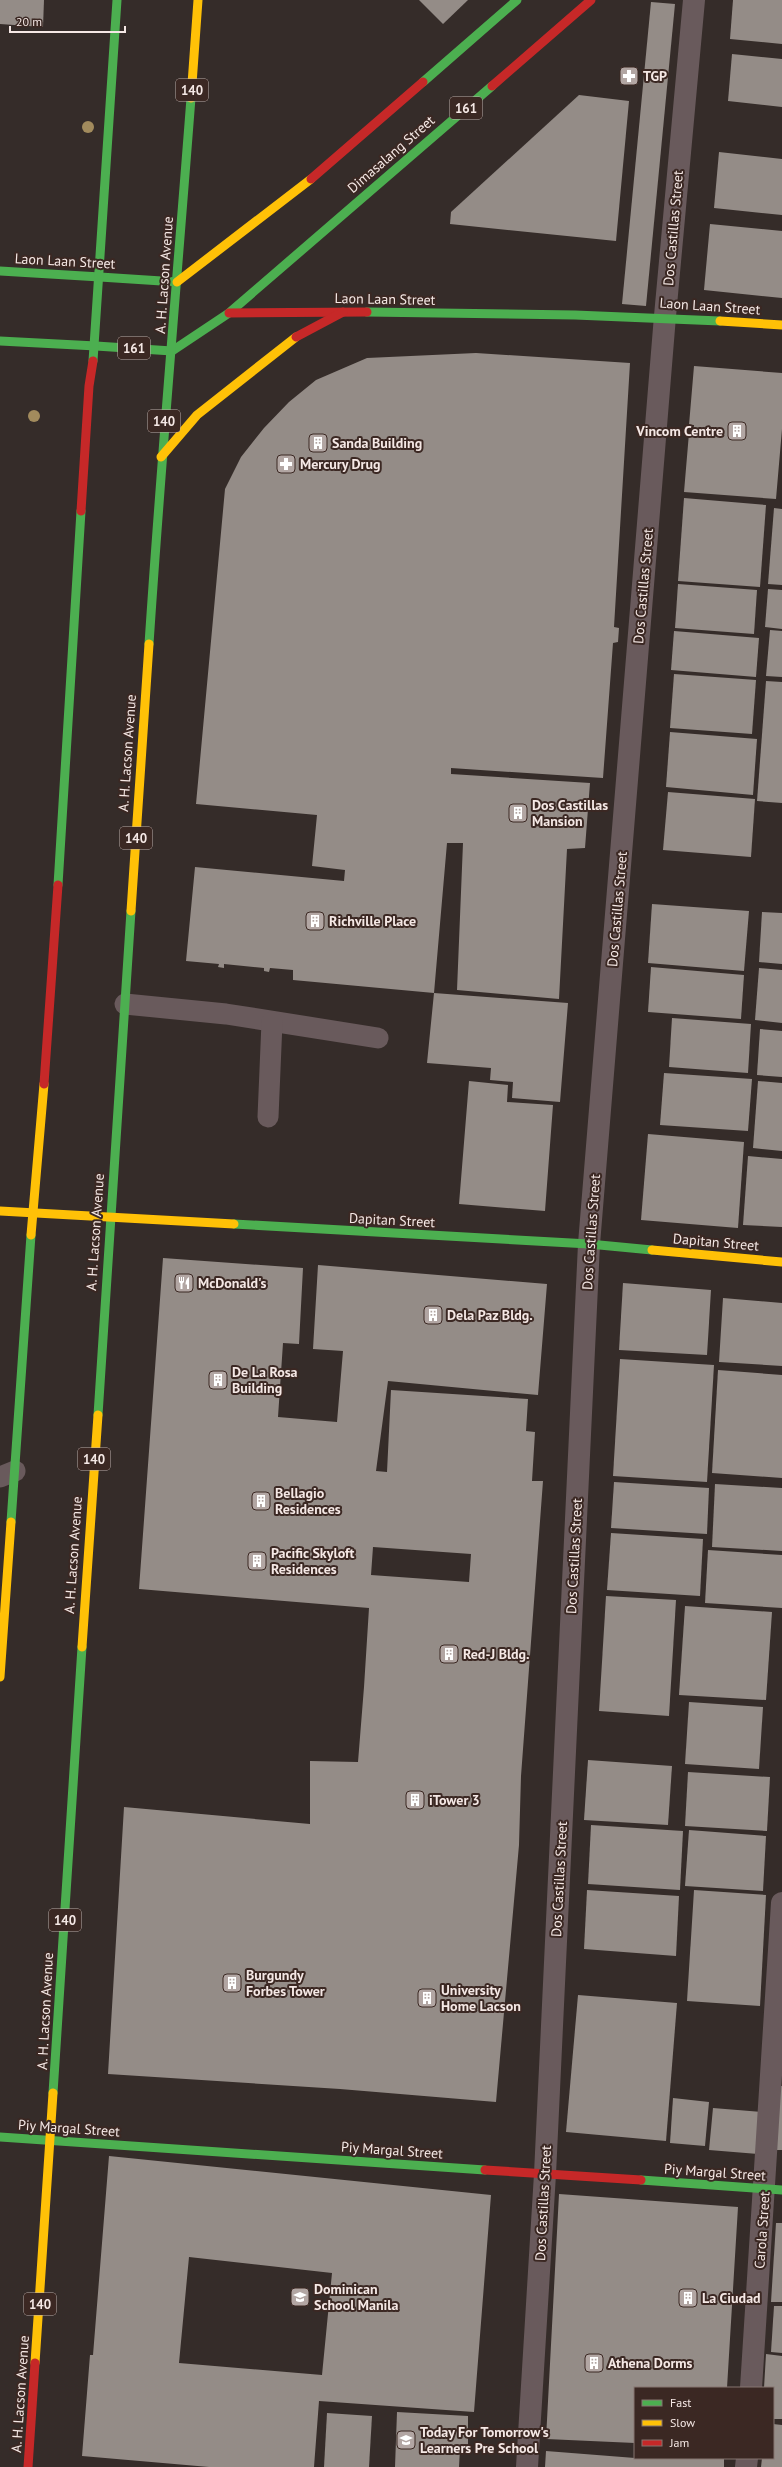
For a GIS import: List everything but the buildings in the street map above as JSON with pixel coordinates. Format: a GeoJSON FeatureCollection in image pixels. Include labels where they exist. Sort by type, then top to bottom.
{"type":"FeatureCollection","features":[{"type":"Feature","properties":{"kind":"main road"},"geometry":{"type":"LineString","coordinates":[[0,1677],[8,1474],[52,983],[89,386],[96,346],[117,0]]}},
{"type":"Feature","properties":{"kind":"main road","name":"A. H. Lacson Avenue"},"geometry":{"type":"LineString","coordinates":[[28,2467],[51,2140],[78,1691],[161,457],[172,351],[198,0]]}},
{"type":"Feature","properties":{"kind":"main road"},"geometry":{"type":"LineString","coordinates":[[177,282],[299,190],[517,0]]}},
{"type":"Feature","properties":{"kind":"main road","name":"Dimasalang Street"},"geometry":{"type":"LineString","coordinates":[[229,313],[591,0]]}},
{"type":"Feature","properties":{"kind":"main road","name":"Laon Laan Street"},"geometry":{"type":"LineString","coordinates":[[0,271],[177,282]]}},
{"type":"Feature","properties":{"kind":"main road"},"geometry":{"type":"LineString","coordinates":[[161,457],[197,415],[295,337],[342,312]]}},
{"type":"Feature","properties":{"kind":"main road","name":"Laon Laan Street"},"geometry":{"type":"LineString","coordinates":[[229,313],[342,312],[665,316],[782,325]]}},
{"type":"Feature","properties":{"kind":"main road","name":"161"},"geometry":{"type":"LineString","coordinates":[[96,346],[172,351],[229,313]]}},
{"type":"Feature","properties":{"kind":"main road"},"geometry":{"type":"LineString","coordinates":[[0,341],[96,346]]}},
{"type":"Feature","properties":{"kind":"main road","name":"Dapitan Street"},"geometry":{"type":"LineString","coordinates":[[0,1211],[590,1244],[782,1262]]}},
{"type":"Feature","properties":{"kind":"main road","name":"Piy Margal Street"},"geometry":{"type":"LineString","coordinates":[[0,2137],[774,2190]]}},
{"type":"Feature","properties":{"kind":"street","name":"Dos Castillas Street"},"geometry":{"type":"LineString","coordinates":[[527,2467],[545,2174],[590,1244],[665,316],[694,0]]}},
{"type":"Feature","properties":{"kind":"street","name":"Carola Street"},"geometry":{"type":"LineString","coordinates":[[751,2387],[774,2190],[782,1903]]}},
{"type":"Feature","properties":{"kind":"lane"},"geometry":{"type":"LineString","coordinates":[[125,1004],[272,1022],[378,1038]]}},
{"type":"Feature","properties":{"kind":"lane"},"geometry":{"type":"LineString","coordinates":[[268,1117],[272,1022]]}},
{"type":"Feature","properties":{"kind":"traffic: fast"},"geometry":{"type":"LineString","coordinates":[[93,361],[117,0]]}},
{"type":"Feature","properties":{"kind":"traffic: fast"},"geometry":{"type":"LineString","coordinates":[[423,82],[517,0]]}},
{"type":"Feature","properties":{"kind":"traffic: fast"},"geometry":{"type":"LineString","coordinates":[[96,346],[172,351],[229,313],[492,86]]}},
{"type":"Feature","properties":{"kind":"traffic: fast"},"geometry":{"type":"LineString","coordinates":[[149,644],[191,98]]}},
{"type":"Feature","properties":{"kind":"traffic: fast"},"geometry":{"type":"LineString","coordinates":[[0,271],[100,277]]}},
{"type":"Feature","properties":{"kind":"traffic: fast"},"geometry":{"type":"LineString","coordinates":[[100,277],[177,282]]}},
{"type":"Feature","properties":{"kind":"traffic: fast"},"geometry":{"type":"LineString","coordinates":[[367,312],[575,315],[720,321]]}},
{"type":"Feature","properties":{"kind":"traffic: fast"},"geometry":{"type":"LineString","coordinates":[[0,341],[96,346]]}},
{"type":"Feature","properties":{"kind":"traffic: fast"},"geometry":{"type":"LineString","coordinates":[[58,885],[81,511]]}},
{"type":"Feature","properties":{"kind":"traffic: fast"},"geometry":{"type":"LineString","coordinates":[[98,1415],[131,911]]}},
{"type":"Feature","properties":{"kind":"traffic: fast"},"geometry":{"type":"LineString","coordinates":[[234,1224],[589,1244],[652,1250]]}},
{"type":"Feature","properties":{"kind":"traffic: fast"},"geometry":{"type":"LineString","coordinates":[[11,1522],[31,1235]]}},
{"type":"Feature","properties":{"kind":"traffic: fast"},"geometry":{"type":"LineString","coordinates":[[53,2093],[82,1647]]}},
{"type":"Feature","properties":{"kind":"traffic: fast"},"geometry":{"type":"LineString","coordinates":[[0,2137],[485,2170]]}},
{"type":"Feature","properties":{"kind":"traffic: fast"},"geometry":{"type":"LineString","coordinates":[[641,2180],[782,2190]]}},
{"type":"Feature","properties":{"kind":"traffic: slow"},"geometry":{"type":"LineString","coordinates":[[191,98],[198,0]]}},
{"type":"Feature","properties":{"kind":"traffic: slow"},"geometry":{"type":"LineString","coordinates":[[177,282],[311,179]]}},
{"type":"Feature","properties":{"kind":"traffic: slow"},"geometry":{"type":"LineString","coordinates":[[720,321],[782,325]]}},
{"type":"Feature","properties":{"kind":"traffic: slow"},"geometry":{"type":"LineString","coordinates":[[161,457],[197,415],[296,337]]}},
{"type":"Feature","properties":{"kind":"traffic: slow"},"geometry":{"type":"LineString","coordinates":[[131,911],[149,644]]}},
{"type":"Feature","properties":{"kind":"traffic: slow"},"geometry":{"type":"LineString","coordinates":[[31,1235],[44,1084]]}},
{"type":"Feature","properties":{"kind":"traffic: slow"},"geometry":{"type":"LineString","coordinates":[[0,1211],[234,1224]]}},
{"type":"Feature","properties":{"kind":"traffic: slow"},"geometry":{"type":"LineString","coordinates":[[652,1250],[782,1262]]}},
{"type":"Feature","properties":{"kind":"traffic: slow"},"geometry":{"type":"LineString","coordinates":[[82,1647],[98,1415]]}},
{"type":"Feature","properties":{"kind":"traffic: slow"},"geometry":{"type":"LineString","coordinates":[[0,1677],[11,1522]]}},
{"type":"Feature","properties":{"kind":"traffic: slow"},"geometry":{"type":"LineString","coordinates":[[35,2363],[53,2093]]}},
{"type":"Feature","properties":{"kind":"traffic: jam"},"geometry":{"type":"LineString","coordinates":[[492,86],[591,0]]}},
{"type":"Feature","properties":{"kind":"traffic: jam"},"geometry":{"type":"LineString","coordinates":[[311,179],[423,82]]}},
{"type":"Feature","properties":{"kind":"traffic: jam"},"geometry":{"type":"LineString","coordinates":[[296,337],[343,312]]}},
{"type":"Feature","properties":{"kind":"traffic: jam"},"geometry":{"type":"LineString","coordinates":[[229,313],[367,312]]}},
{"type":"Feature","properties":{"kind":"traffic: jam"},"geometry":{"type":"LineString","coordinates":[[81,511],[89,386],[93,361]]}},
{"type":"Feature","properties":{"kind":"traffic: jam"},"geometry":{"type":"LineString","coordinates":[[44,1084],[58,885]]}},
{"type":"Feature","properties":{"kind":"traffic: jam"},"geometry":{"type":"LineString","coordinates":[[485,2170],[641,2180]]}},
{"type":"Feature","properties":{"kind":"traffic: jam"},"geometry":{"type":"LineString","coordinates":[[28,2467],[35,2363]]}},
{"type":"Feature","properties":{"kind":"place","name":"TGP"},"geometry":{"type":"Point","coordinates":[629,76]}},
{"type":"Feature","properties":{"kind":"place","name":"Vincom Centre"},"geometry":{"type":"Point","coordinates":[737,431]}},
{"type":"Feature","properties":{"kind":"place","name":"Sanda Building"},"geometry":{"type":"Point","coordinates":[318,443]}},
{"type":"Feature","properties":{"kind":"place","name":"Mercury Drug"},"geometry":{"type":"Point","coordinates":[286,464]}},
{"type":"Feature","properties":{"kind":"place","name":"Dos Castillas Mansion"},"geometry":{"type":"Point","coordinates":[518,813]}},
{"type":"Feature","properties":{"kind":"place","name":"Richville Place"},"geometry":{"type":"Point","coordinates":[315,921]}},
{"type":"Feature","properties":{"kind":"place","name":"McDonald's"},"geometry":{"type":"Point","coordinates":[184,1283]}},
{"type":"Feature","properties":{"kind":"place","name":"Dela Paz Bldg."},"geometry":{"type":"Point","coordinates":[433,1315]}},
{"type":"Feature","properties":{"kind":"place","name":"De La Rosa Building"},"geometry":{"type":"Point","coordinates":[218,1380]}},
{"type":"Feature","properties":{"kind":"place","name":"Bellagio Residences"},"geometry":{"type":"Point","coordinates":[261,1501]}},
{"type":"Feature","properties":{"kind":"place","name":"Pacific Skyloft Residences"},"geometry":{"type":"Point","coordinates":[257,1561]}},
{"type":"Feature","properties":{"kind":"place","name":"Red-J Bldg."},"geometry":{"type":"Point","coordinates":[449,1654]}},
{"type":"Feature","properties":{"kind":"place","name":"iTower 3"},"geometry":{"type":"Point","coordinates":[415,1800]}},
{"type":"Feature","properties":{"kind":"place","name":"Burgundy Forbes Tower"},"geometry":{"type":"Point","coordinates":[232,1983]}},
{"type":"Feature","properties":{"kind":"place","name":"University Home Lacson"},"geometry":{"type":"Point","coordinates":[427,1998]}},
{"type":"Feature","properties":{"kind":"place","name":"Dominican School Manila"},"geometry":{"type":"Point","coordinates":[300,2297]}},
{"type":"Feature","properties":{"kind":"place","name":"La Ciudad"},"geometry":{"type":"Point","coordinates":[688,2298]}},
{"type":"Feature","properties":{"kind":"place","name":"Athena Dorms"},"geometry":{"type":"Point","coordinates":[594,2363]}},
{"type":"Feature","properties":{"kind":"place","name":"Today For Tomorrow's Learners Pre School"},"geometry":{"type":"Point","coordinates":[406,2440]}}]}
